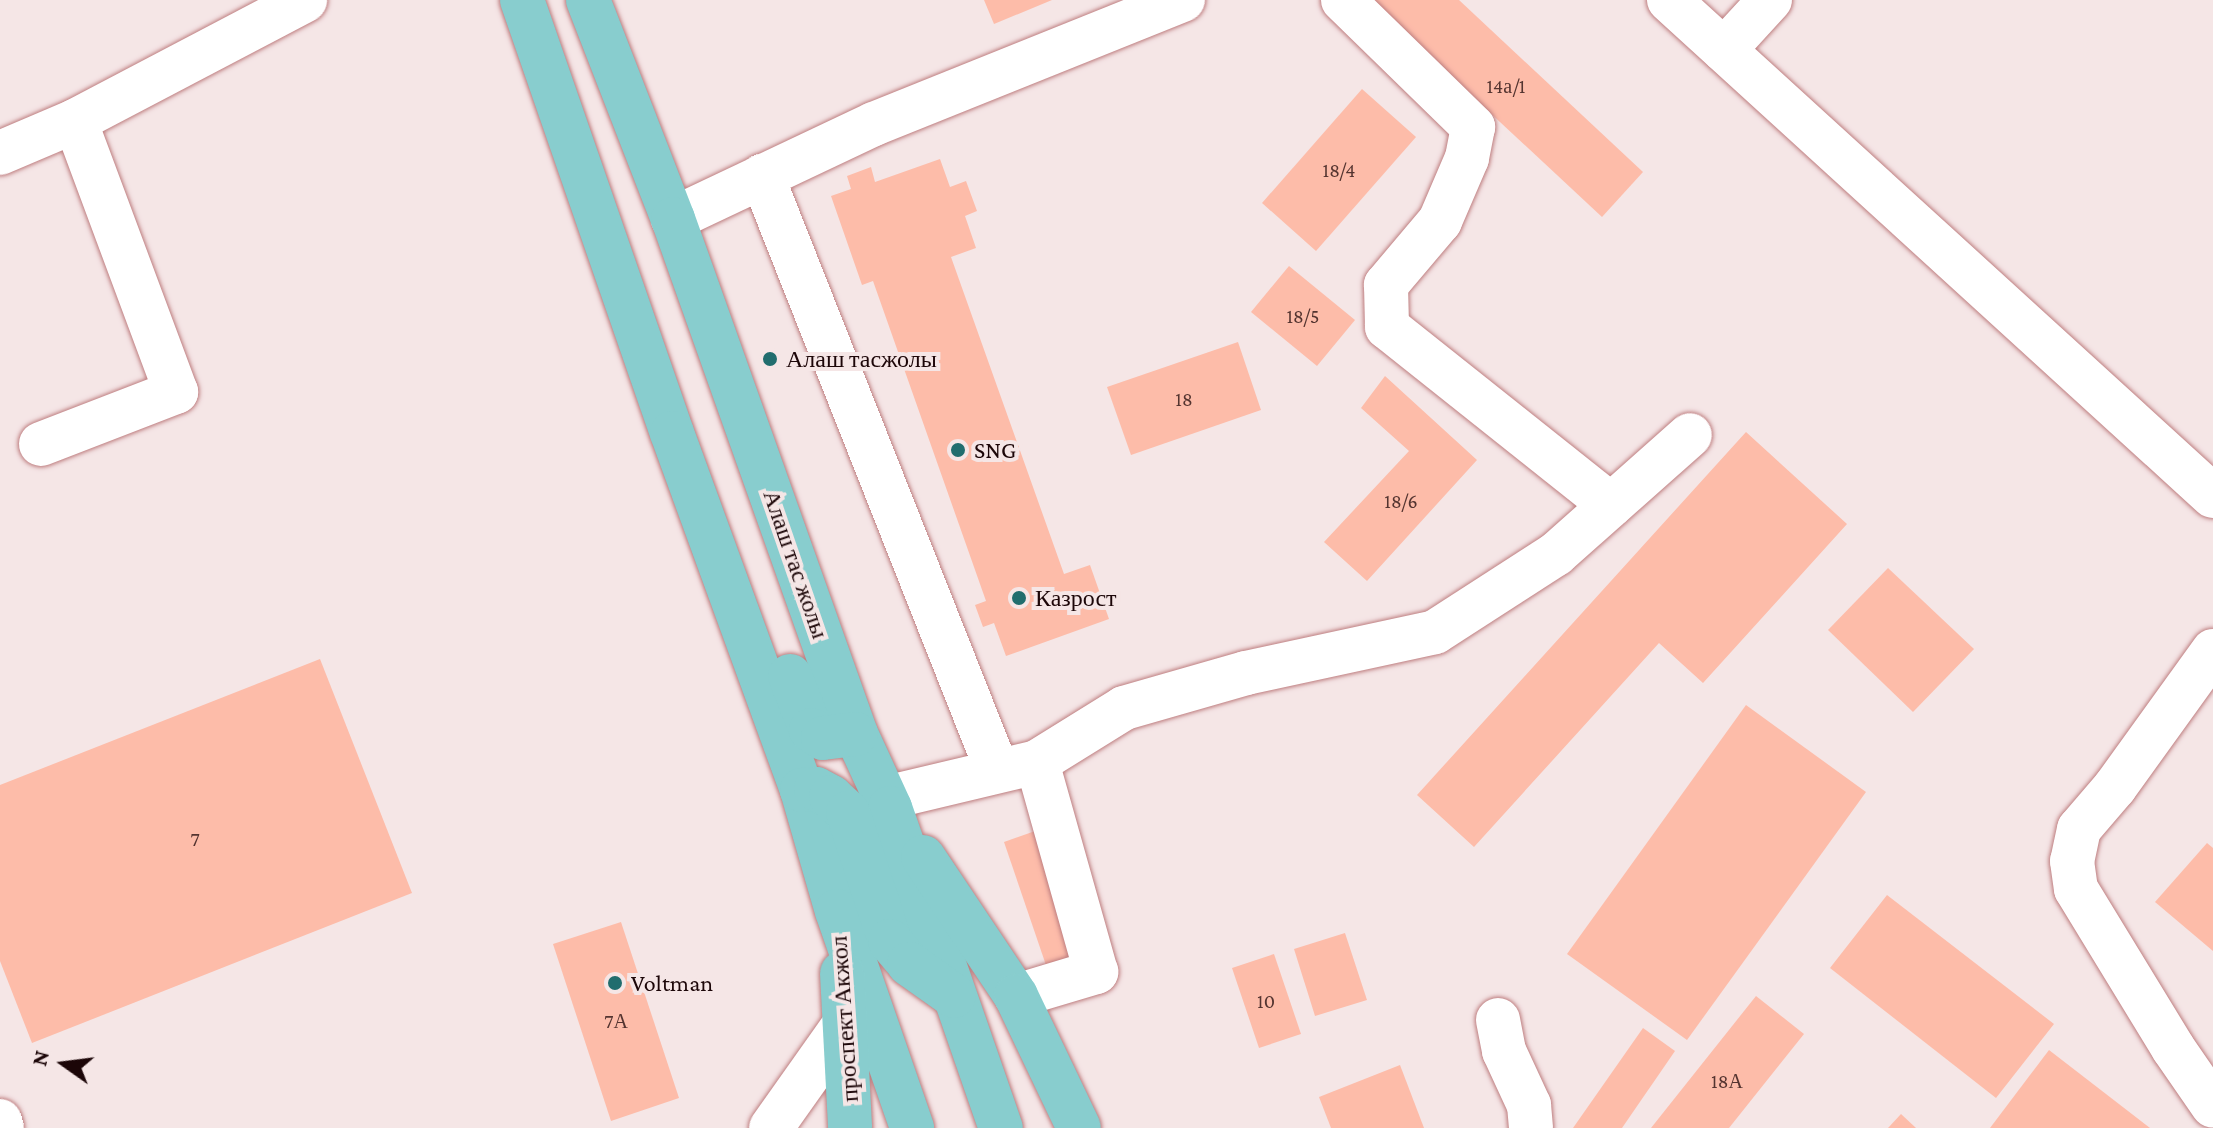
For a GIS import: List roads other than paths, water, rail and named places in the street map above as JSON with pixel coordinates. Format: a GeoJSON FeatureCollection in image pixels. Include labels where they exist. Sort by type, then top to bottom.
{"type":"FeatureCollection","features":[{"type":"Feature","properties":{"kind":"main road"},"geometry":{"type":"LineString","coordinates":[[522,0],[672,433],[802,790],[837,911],[912,1128]]}},
{"type":"Feature","properties":{"kind":"main road","name":"Алаш тас жолы"},"geometry":{"type":"LineString","coordinates":[[588,0],[673,219],[856,734],[888,803],[1001,1128]]}},
{"type":"Feature","properties":{"kind":"main road"},"geometry":{"type":"LineString","coordinates":[[672,433],[700,447],[719,479],[811,730],[823,738],[856,734]]}},
{"type":"Feature","properties":{"kind":"main road"},"geometry":{"type":"LineString","coordinates":[[802,790],[816,789],[831,797],[848,813],[890,941],[909,964],[954,996]]}},
{"type":"Feature","properties":{"kind":"main road"},"geometry":{"type":"LineString","coordinates":[[888,803],[1016,996],[1079,1128]]}},
{"type":"Feature","properties":{"kind":"main road","name":"проспект Акжол"},"geometry":{"type":"LineString","coordinates":[[837,911],[850,1128]]}},
{"type":"Feature","properties":{"kind":"lane"},"geometry":{"type":"LineString","coordinates":[[0,153],[75,121],[305,0]]}},
{"type":"Feature","properties":{"kind":"lane"},"geometry":{"type":"LineString","coordinates":[[673,219],[874,124],[1183,0]]}},
{"type":"Feature","properties":{"kind":"lane"},"geometry":{"type":"LineString","coordinates":[[1343,0],[1473,127],[1467,158],[1440,221],[1386,285],[1387,327],[1611,505]]}},
{"type":"Feature","properties":{"kind":"lane"},"geometry":{"type":"LineString","coordinates":[[1669,0],[2213,496]]}},
{"type":"Feature","properties":{"kind":"lane"},"geometry":{"type":"LineString","coordinates":[[1724,50],[1770,0]]}},
{"type":"Feature","properties":{"kind":"lane"},"geometry":{"type":"LineString","coordinates":[[41,444],[176,392],[75,121]]}},
{"type":"Feature","properties":{"kind":"lane"},"geometry":{"type":"LineString","coordinates":[[762,176],[1017,766],[1096,972],[1016,996]]}},
{"type":"Feature","properties":{"kind":"lane"},"geometry":{"type":"LineString","coordinates":[[888,803],[1017,766],[1124,708],[1246,673],[1435,632],[1556,554],[1690,435]]}},
{"type":"Feature","properties":{"kind":"lane"},"geometry":{"type":"LineString","coordinates":[[2213,651],[2115,787],[2079,829],[2072,861],[2076,889],[2173,1048],[2213,1106]]}},
{"type":"Feature","properties":{"kind":"lane"},"geometry":{"type":"LineString","coordinates":[[1498,1020],[1504,1051],[1529,1105],[1531,1128]]}},
{"type":"Feature","properties":{"kind":"lane"},"geometry":{"type":"LineString","coordinates":[[771,1128],[846,1022]]}},
{"type":"Feature","properties":{"kind":"lane"},"geometry":{"type":"LineString","coordinates":[[0,1121],[2,1128]]}},
{"type":"Feature","properties":{"kind":"place","name":"Алаш тасжолы"},"geometry":{"type":"Point","coordinates":[770,359]}},
{"type":"Feature","properties":{"kind":"place","name":"SNG"},"geometry":{"type":"Point","coordinates":[958,450]}},
{"type":"Feature","properties":{"kind":"place","name":"Казрост"},"geometry":{"type":"Point","coordinates":[1019,598]}},
{"type":"Feature","properties":{"kind":"place","name":"Voltman"},"geometry":{"type":"Point","coordinates":[615,983]}}]}
